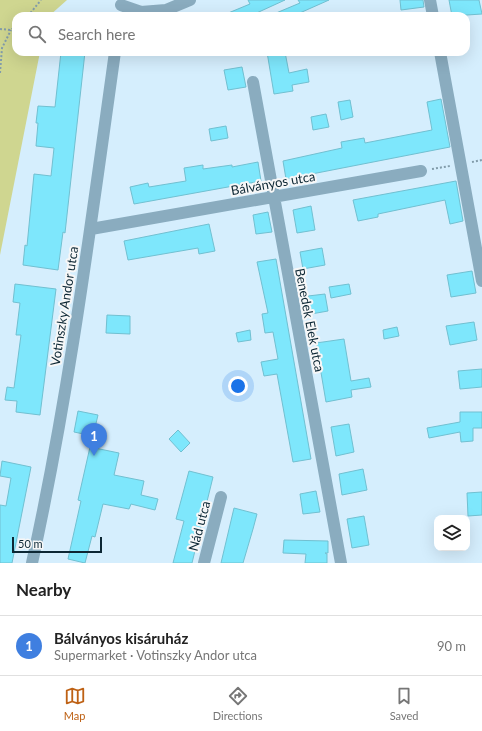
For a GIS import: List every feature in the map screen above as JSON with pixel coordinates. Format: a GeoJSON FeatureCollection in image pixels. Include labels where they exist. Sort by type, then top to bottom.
{"type":"FeatureCollection","features":[{"type":"Feature","properties":{"kind":"street"},"geometry":{"type":"LineString","coordinates":[[120,7],[141,12],[166,10],[190,0]]}},
{"type":"Feature","properties":{"kind":"street"},"geometry":{"type":"LineString","coordinates":[[430,0],[432,12]]}},
{"type":"Feature","properties":{"kind":"street","name":"Votinszky Andor utca"},"geometry":{"type":"LineString","coordinates":[[32,563],[48,489],[91,229],[113,56]]}},
{"type":"Feature","properties":{"kind":"street"},"geometry":{"type":"LineString","coordinates":[[441,56],[482,281]]}},
{"type":"Feature","properties":{"kind":"street","name":"Benedek Elek utca"},"geometry":{"type":"LineString","coordinates":[[253,82],[273,198],[341,563]]}},
{"type":"Feature","properties":{"kind":"street","name":"Bálványos utca"},"geometry":{"type":"LineString","coordinates":[[91,229],[421,171]]}},
{"type":"Feature","properties":{"kind":"street","name":"Nád utca"},"geometry":{"type":"LineString","coordinates":[[204,563],[221,497]]}},
{"type":"Feature","properties":{"kind":"path"},"geometry":{"type":"LineString","coordinates":[[31,12],[41,0]]}},
{"type":"Feature","properties":{"kind":"path"},"geometry":{"type":"LineString","coordinates":[[0,29],[10,30],[2,48],[0,73]]}},
{"type":"Feature","properties":{"kind":"path"},"geometry":{"type":"LineString","coordinates":[[421,171],[460,164]]}},
{"type":"Feature","properties":{"kind":"green space"},"geometry":{"type":"Polygon","coordinates":[[[0,0],[67,0],[54,12],[12,12],[12,56],[39,56],[0,255],[0,0]]]}},
{"type":"Feature","properties":{"kind":"building"},"geometry":{"type":"Polygon","coordinates":[[[248,0],[285,0],[259,12],[231,12],[250,4],[248,0]]]}},
{"type":"Feature","properties":{"kind":"building"},"geometry":{"type":"Polygon","coordinates":[[[298,0],[329,0],[302,12],[279,12],[300,3],[298,0]]]}},
{"type":"Feature","properties":{"kind":"building"},"geometry":{"type":"Polygon","coordinates":[[[400,0],[423,0],[424,7],[401,10],[400,0]]]}},
{"type":"Feature","properties":{"kind":"building"},"geometry":{"type":"Polygon","coordinates":[[[449,0],[479,0],[482,14],[470,15],[470,12],[451,12],[449,0]]]}},
{"type":"Feature","properties":{"kind":"building"},"geometry":{"type":"Polygon","coordinates":[[[61,56],[85,56],[65,233],[63,232],[58,270],[23,265],[25,245],[27,246],[34,174],[51,176],[54,148],[36,146],[38,106],[55,107],[61,56]]]}},
{"type":"Feature","properties":{"kind":"building"},"geometry":{"type":"Polygon","coordinates":[[[268,56],[286,56],[289,73],[307,69],[309,82],[292,85],[293,91],[274,94],[268,56]]]}},
{"type":"Feature","properties":{"kind":"building"},"geometry":{"type":"Polygon","coordinates":[[[242,67],[246,87],[228,90],[224,70],[242,67]]]}},
{"type":"Feature","properties":{"kind":"building"},"geometry":{"type":"Polygon","coordinates":[[[441,99],[450,147],[286,179],[283,161],[342,148],[341,142],[364,138],[365,143],[432,130],[427,102],[441,99]]]}},
{"type":"Feature","properties":{"kind":"building"},"geometry":{"type":"Polygon","coordinates":[[[350,100],[353,117],[341,120],[338,102],[350,100]]]}},
{"type":"Feature","properties":{"kind":"building"},"geometry":{"type":"Polygon","coordinates":[[[326,114],[329,127],[313,130],[311,117],[326,114]]]}},
{"type":"Feature","properties":{"kind":"building"},"geometry":{"type":"Polygon","coordinates":[[[226,126],[228,138],[211,141],[209,129],[226,126]]]}},
{"type":"Feature","properties":{"kind":"building"},"geometry":{"type":"Polygon","coordinates":[[[258,162],[261,181],[134,204],[130,187],[148,183],[149,187],[186,181],[184,168],[203,165],[203,169],[232,165],[232,167],[258,162]]]}},
{"type":"Feature","properties":{"kind":"building"},"geometry":{"type":"Polygon","coordinates":[[[456,181],[463,221],[450,224],[445,200],[378,214],[378,217],[358,221],[353,200],[456,181]]]}},
{"type":"Feature","properties":{"kind":"building"},"geometry":{"type":"Polygon","coordinates":[[[311,206],[315,230],[297,233],[293,210],[311,206]]]}},
{"type":"Feature","properties":{"kind":"building"},"geometry":{"type":"Polygon","coordinates":[[[268,212],[272,232],[256,234],[253,215],[268,212]]]}},
{"type":"Feature","properties":{"kind":"building"},"geometry":{"type":"Polygon","coordinates":[[[209,224],[215,251],[199,254],[198,248],[128,260],[124,241],[209,224]]]}},
{"type":"Feature","properties":{"kind":"building"},"geometry":{"type":"Polygon","coordinates":[[[322,248],[325,265],[303,269],[300,252],[322,248]]]}},
{"type":"Feature","properties":{"kind":"building"},"geometry":{"type":"Polygon","coordinates":[[[276,259],[311,459],[293,462],[277,374],[264,376],[261,362],[278,359],[273,332],[265,333],[262,314],[268,313],[257,262],[276,259]]]}},
{"type":"Feature","properties":{"kind":"building"},"geometry":{"type":"Polygon","coordinates":[[[472,271],[476,293],[451,297],[447,275],[472,271]]]}},
{"type":"Feature","properties":{"kind":"building"},"geometry":{"type":"Polygon","coordinates":[[[15,284],[56,289],[40,415],[16,412],[17,401],[5,400],[7,387],[14,388],[21,335],[16,335],[20,303],[13,302],[15,284]]]}},
{"type":"Feature","properties":{"kind":"building"},"geometry":{"type":"Polygon","coordinates":[[[349,284],[351,294],[331,298],[329,287],[349,284]]]}},
{"type":"Feature","properties":{"kind":"building"},"geometry":{"type":"Polygon","coordinates":[[[325,294],[328,311],[311,314],[308,296],[325,294]]]}},
{"type":"Feature","properties":{"kind":"building"},"geometry":{"type":"Polygon","coordinates":[[[107,315],[130,316],[130,334],[106,333],[107,315]]]}},
{"type":"Feature","properties":{"kind":"building"},"geometry":{"type":"Polygon","coordinates":[[[474,322],[477,340],[450,345],[446,326],[474,322]]]}},
{"type":"Feature","properties":{"kind":"building"},"geometry":{"type":"Polygon","coordinates":[[[397,327],[399,336],[384,339],[383,330],[397,327]]]}},
{"type":"Feature","properties":{"kind":"building"},"geometry":{"type":"Polygon","coordinates":[[[250,330],[251,340],[238,342],[236,333],[250,330]]]}},
{"type":"Feature","properties":{"kind":"building"},"geometry":{"type":"Polygon","coordinates":[[[344,339],[351,381],[369,378],[371,387],[351,390],[352,397],[326,402],[316,343],[344,339]]]}},
{"type":"Feature","properties":{"kind":"building"},"geometry":{"type":"Polygon","coordinates":[[[482,369],[482,387],[460,389],[458,371],[482,369]]]}},
{"type":"Feature","properties":{"kind":"building"},"geometry":{"type":"Polygon","coordinates":[[[78,411],[98,415],[93,436],[74,432],[78,411]]]}},
{"type":"Feature","properties":{"kind":"building"},"geometry":{"type":"Polygon","coordinates":[[[460,412],[482,412],[482,428],[473,428],[473,441],[461,442],[460,432],[429,438],[427,428],[460,422],[460,412]]]}},
{"type":"Feature","properties":{"kind":"building"},"geometry":{"type":"Polygon","coordinates":[[[349,424],[354,452],[336,456],[331,427],[349,424]]]}},
{"type":"Feature","properties":{"kind":"building"},"geometry":{"type":"Polygon","coordinates":[[[178,430],[190,443],[181,452],[169,439],[178,430]]]}},
{"type":"Feature","properties":{"kind":"building"},"geometry":{"type":"Polygon","coordinates":[[[90,447],[119,453],[114,475],[144,481],[141,495],[158,499],[155,510],[131,504],[129,509],[103,504],[95,537],[92,536],[85,563],[68,559],[81,501],[78,500],[90,447]]]}},
{"type":"Feature","properties":{"kind":"building"},"geometry":{"type":"Polygon","coordinates":[[[2,461],[31,467],[12,563],[0,563],[0,505],[6,506],[11,478],[0,476],[2,461]]]}},
{"type":"Feature","properties":{"kind":"building"},"geometry":{"type":"Polygon","coordinates":[[[363,469],[367,490],[342,495],[339,474],[363,469]]]}},
{"type":"Feature","properties":{"kind":"building"},"geometry":{"type":"Polygon","coordinates":[[[189,471],[213,477],[192,563],[173,563],[184,521],[176,519],[189,471]]]}},
{"type":"Feature","properties":{"kind":"building"},"geometry":{"type":"Polygon","coordinates":[[[316,491],[320,512],[303,514],[300,494],[316,491]]]}},
{"type":"Feature","properties":{"kind":"building"},"geometry":{"type":"Polygon","coordinates":[[[482,492],[482,515],[468,515],[467,493],[482,492]]]}},
{"type":"Feature","properties":{"kind":"building"},"geometry":{"type":"Polygon","coordinates":[[[234,508],[257,514],[243,563],[221,563],[234,508]]]}},
{"type":"Feature","properties":{"kind":"building"},"geometry":{"type":"Polygon","coordinates":[[[364,516],[369,545],[352,548],[347,519],[364,516]]]}},
{"type":"Feature","properties":{"kind":"building"},"geometry":{"type":"Polygon","coordinates":[[[284,540],[328,541],[328,553],[325,553],[327,554],[327,563],[305,563],[306,554],[283,553],[284,540]]]}},
{"type":"Feature","properties":{"kind":"place","name":"Bálványos kisáruház"},"geometry":{"type":"Point","coordinates":[94,456]}}]}
